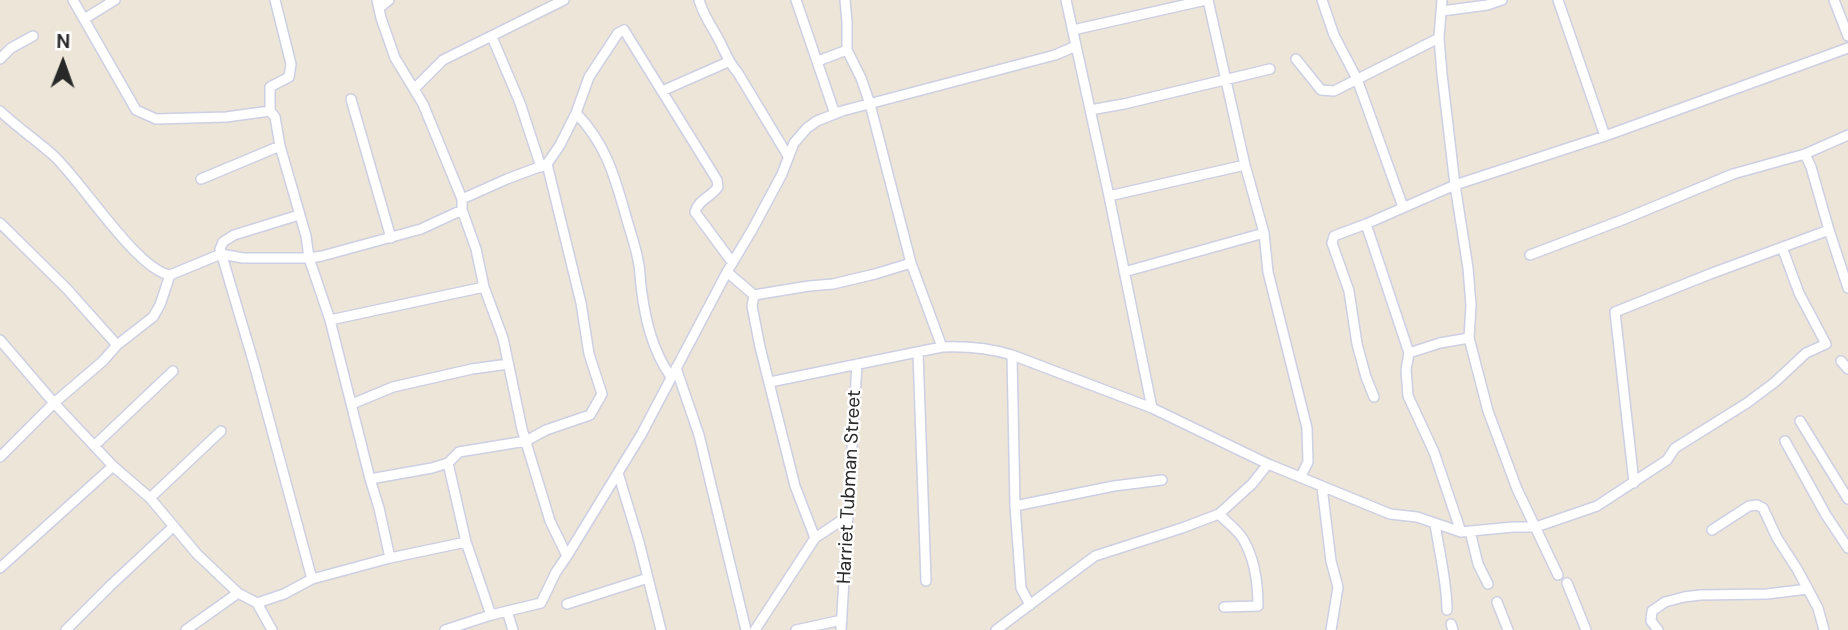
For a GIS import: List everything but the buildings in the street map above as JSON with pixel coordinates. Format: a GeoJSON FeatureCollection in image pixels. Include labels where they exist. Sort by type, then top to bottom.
{"type":"FeatureCollection","features":[{"type":"Feature","properties":{"kind":"street"},"geometry":{"type":"LineString","coordinates":[[73,0],[136,110],[156,119],[226,117],[270,111]]}},
{"type":"Feature","properties":{"kind":"street"},"geometry":{"type":"LineString","coordinates":[[84,19],[114,0]]}},
{"type":"Feature","properties":{"kind":"street"},"geometry":{"type":"LineString","coordinates":[[275,0],[291,64],[289,77],[270,88],[270,111],[275,117],[280,146],[306,236],[309,258],[330,320],[390,558]]}},
{"type":"Feature","properties":{"kind":"street"},"geometry":{"type":"LineString","coordinates":[[389,0],[378,4],[396,58],[415,88],[434,127],[462,198],[462,210],[477,249],[484,287],[503,338],[522,429],[551,522],[567,556]]}},
{"type":"Feature","properties":{"kind":"street"},"geometry":{"type":"LineString","coordinates":[[415,88],[443,60],[492,37],[551,3],[564,0]]}},
{"type":"Feature","properties":{"kind":"street"},"geometry":{"type":"LineString","coordinates":[[699,0],[728,62],[738,73],[788,156]]}},
{"type":"Feature","properties":{"kind":"street"},"geometry":{"type":"LineString","coordinates":[[796,0],[835,114]]}},
{"type":"Feature","properties":{"kind":"street"},"geometry":{"type":"LineString","coordinates":[[845,0],[847,50],[870,104],[911,263],[942,348]]}},
{"type":"Feature","properties":{"kind":"street"},"geometry":{"type":"LineString","coordinates":[[1066,0],[1152,408]]}},
{"type":"Feature","properties":{"kind":"street"},"geometry":{"type":"LineString","coordinates":[[1073,30],[1207,0],[1245,165],[1264,233],[1268,272],[1307,428],[1308,462],[1301,476]]}},
{"type":"Feature","properties":{"kind":"street"},"geometry":{"type":"LineString","coordinates":[[1322,0],[1334,36],[1357,79],[1403,207]]}},
{"type":"Feature","properties":{"kind":"street"},"geometry":{"type":"LineString","coordinates":[[1442,0],[1440,38],[1455,185],[1465,238],[1471,305],[1469,338],[1488,411],[1517,489],[1558,575]]}},
{"type":"Feature","properties":{"kind":"street"},"geometry":{"type":"LineString","coordinates":[[1442,11],[1487,5],[1502,0]]}},
{"type":"Feature","properties":{"kind":"street"},"geometry":{"type":"LineString","coordinates":[[1558,0],[1605,136]]}},
{"type":"Feature","properties":{"kind":"street"},"geometry":{"type":"LineString","coordinates":[[1834,0],[1848,36]]}},
{"type":"Feature","properties":{"kind":"street"},"geometry":{"type":"LineString","coordinates":[[462,198],[544,166],[560,145],[576,113],[589,77],[618,33],[624,30],[717,180],[718,187],[697,204],[695,212],[732,262]]}},
{"type":"Feature","properties":{"kind":"street"},"geometry":{"type":"LineString","coordinates":[[0,59],[11,48],[33,36]]}},
{"type":"Feature","properties":{"kind":"street"},"geometry":{"type":"LineString","coordinates":[[370,479],[432,468],[448,463],[459,452],[527,441],[546,430],[590,415],[602,394],[589,354],[581,303],[544,166],[492,37]]}},
{"type":"Feature","properties":{"kind":"street"},"geometry":{"type":"LineString","coordinates":[[1296,59],[1321,90],[1334,90],[1440,38]]}},
{"type":"Feature","properties":{"kind":"street"},"geometry":{"type":"LineString","coordinates":[[445,630],[541,603],[556,572],[618,473],[676,368],[770,197],[794,143],[807,128],[835,114],[1055,55],[1076,46]]}},
{"type":"Feature","properties":{"kind":"street"},"geometry":{"type":"LineString","coordinates":[[1374,397],[1357,344],[1349,291],[1332,243],[1334,236],[1455,185],[1605,136],[1848,48]]}},
{"type":"Feature","properties":{"kind":"street"},"geometry":{"type":"LineString","coordinates":[[818,61],[847,50]]}},
{"type":"Feature","properties":{"kind":"street"},"geometry":{"type":"LineString","coordinates":[[662,92],[728,62]]}},
{"type":"Feature","properties":{"kind":"street"},"geometry":{"type":"LineString","coordinates":[[1090,110],[1270,69]]}},
{"type":"Feature","properties":{"kind":"street"},"geometry":{"type":"LineString","coordinates":[[351,99],[391,238]]}},
{"type":"Feature","properties":{"kind":"street"},"geometry":{"type":"LineString","coordinates":[[0,111],[55,157],[150,266],[164,274],[170,275],[222,254],[243,258],[309,258],[421,229],[462,210]]}},
{"type":"Feature","properties":{"kind":"street"},"geometry":{"type":"LineString","coordinates":[[576,113],[601,144],[611,164],[639,261],[649,330],[657,356],[671,377]]}},
{"type":"Feature","properties":{"kind":"street"},"geometry":{"type":"LineString","coordinates":[[1530,255],[1733,174],[1805,154],[1848,135]]}},
{"type":"Feature","properties":{"kind":"street"},"geometry":{"type":"LineString","coordinates":[[201,179],[280,146]]}},
{"type":"Feature","properties":{"kind":"street"},"geometry":{"type":"LineString","coordinates":[[1805,154],[1848,288]]}},
{"type":"Feature","properties":{"kind":"street"},"geometry":{"type":"LineString","coordinates":[[1109,195],[1245,165]]}},
{"type":"Feature","properties":{"kind":"street"},"geometry":{"type":"LineString","coordinates":[[299,215],[233,235],[223,242],[220,249],[312,579]]}},
{"type":"Feature","properties":{"kind":"street"},"geometry":{"type":"LineString","coordinates":[[0,223],[67,289],[117,345]]}},
{"type":"Feature","properties":{"kind":"street"},"geometry":{"type":"LineString","coordinates":[[1366,224],[1409,353],[1406,370],[1408,396],[1488,584]]}},
{"type":"Feature","properties":{"kind":"street"},"geometry":{"type":"LineString","coordinates":[[1634,483],[1615,312],[1829,230]]}},
{"type":"Feature","properties":{"kind":"street"},"geometry":{"type":"LineString","coordinates":[[1124,272],[1264,233]]}},
{"type":"Feature","properties":{"kind":"street"},"geometry":{"type":"LineString","coordinates":[[1466,531],[1536,527],[1597,506],[1667,460],[1675,448],[1747,403],[1806,353],[1825,344],[1799,293],[1782,247]]}},
{"type":"Feature","properties":{"kind":"street"},"geometry":{"type":"LineString","coordinates":[[727,272],[754,295],[833,284],[911,263]]}},
{"type":"Feature","properties":{"kind":"street"},"geometry":{"type":"LineString","coordinates":[[0,457],[117,345],[153,317],[170,275]]}},
{"type":"Feature","properties":{"kind":"street"},"geometry":{"type":"LineString","coordinates":[[330,320],[484,287]]}},
{"type":"Feature","properties":{"kind":"street"},"geometry":{"type":"LineString","coordinates":[[754,295],[751,306],[795,486],[815,538]]}},
{"type":"Feature","properties":{"kind":"street"},"geometry":{"type":"LineString","coordinates":[[1409,353],[1440,343],[1469,338]]}},
{"type":"Feature","properties":{"kind":"street"},"geometry":{"type":"LineString","coordinates":[[1,343],[113,466],[149,498],[197,554],[239,593],[257,603],[272,630]]}},
{"type":"Feature","properties":{"kind":"street","name":"Harriet Tubman Street"},"geometry":{"type":"LineString","coordinates":[[842,625],[857,364],[942,348],[964,346],[992,349],[1012,355],[1152,408],[1268,464],[1390,514],[1417,517],[1466,531]]}},
{"type":"Feature","properties":{"kind":"street"},"geometry":{"type":"LineString","coordinates":[[918,352],[926,581]]}},
{"type":"Feature","properties":{"kind":"street"},"geometry":{"type":"LineString","coordinates":[[1012,355],[1015,506],[1021,588],[1030,605]]}},
{"type":"Feature","properties":{"kind":"street"},"geometry":{"type":"LineString","coordinates":[[1841,361],[1848,369]]}},
{"type":"Feature","properties":{"kind":"street"},"geometry":{"type":"LineString","coordinates":[[352,404],[404,384],[508,364]]}},
{"type":"Feature","properties":{"kind":"street"},"geometry":{"type":"LineString","coordinates":[[770,382],[857,364]]}},
{"type":"Feature","properties":{"kind":"street"},"geometry":{"type":"LineString","coordinates":[[676,368],[699,435],[746,630]]}},
{"type":"Feature","properties":{"kind":"street"},"geometry":{"type":"LineString","coordinates":[[94,446],[173,372]]}},
{"type":"Feature","properties":{"kind":"street"},"geometry":{"type":"LineString","coordinates":[[1800,421],[1848,499]]}},
{"type":"Feature","properties":{"kind":"street"},"geometry":{"type":"LineString","coordinates":[[149,498],[221,431]]}},
{"type":"Feature","properties":{"kind":"street"},"geometry":{"type":"LineString","coordinates":[[1785,441],[1826,515],[1848,548]]}},
{"type":"Feature","properties":{"kind":"street"},"geometry":{"type":"LineString","coordinates":[[448,463],[466,542],[491,615]]}},
{"type":"Feature","properties":{"kind":"street"},"geometry":{"type":"LineString","coordinates":[[996,630],[1095,556],[1219,514],[1252,484],[1268,464]]}},
{"type":"Feature","properties":{"kind":"street"},"geometry":{"type":"LineString","coordinates":[[0,568],[113,466]]}},
{"type":"Feature","properties":{"kind":"street"},"geometry":{"type":"LineString","coordinates":[[618,473],[661,630]]}},
{"type":"Feature","properties":{"kind":"street"},"geometry":{"type":"LineString","coordinates":[[1015,506],[1114,486],[1162,480]]}},
{"type":"Feature","properties":{"kind":"street"},"geometry":{"type":"LineString","coordinates":[[1322,487],[1331,561],[1338,587],[1331,630]]}},
{"type":"Feature","properties":{"kind":"street"},"geometry":{"type":"LineString","coordinates":[[1712,530],[1749,506],[1757,505],[1763,508],[1777,538],[1818,608],[1824,630]]}},
{"type":"Feature","properties":{"kind":"street"},"geometry":{"type":"LineString","coordinates":[[1219,514],[1242,537],[1251,557],[1258,585],[1258,606],[1224,607]]}},
{"type":"Feature","properties":{"kind":"street"},"geometry":{"type":"LineString","coordinates":[[755,630],[815,538],[848,519]]}},
{"type":"Feature","properties":{"kind":"street"},"geometry":{"type":"LineString","coordinates":[[1435,524],[1447,590],[1447,610]]}},
{"type":"Feature","properties":{"kind":"street"},"geometry":{"type":"LineString","coordinates":[[66,630],[173,527]]}},
{"type":"Feature","properties":{"kind":"street"},"geometry":{"type":"LineString","coordinates":[[257,603],[284,594],[312,579],[390,558],[466,542]]}},
{"type":"Feature","properties":{"kind":"street"},"geometry":{"type":"LineString","coordinates":[[567,604],[648,578]]}},
{"type":"Feature","properties":{"kind":"street"},"geometry":{"type":"LineString","coordinates":[[1567,583],[1586,630]]}},
{"type":"Feature","properties":{"kind":"street"},"geometry":{"type":"LineString","coordinates":[[1658,630],[1651,621],[1652,611],[1665,602],[1700,595],[1767,594],[1808,589]]}},
{"type":"Feature","properties":{"kind":"street"},"geometry":{"type":"LineString","coordinates":[[186,630],[239,593]]}},
{"type":"Feature","properties":{"kind":"street"},"geometry":{"type":"LineString","coordinates":[[1497,602],[1508,630]]}},
{"type":"Feature","properties":{"kind":"street"},"geometry":{"type":"LineString","coordinates":[[507,611],[513,630]]}},
{"type":"Feature","properties":{"kind":"street"},"geometry":{"type":"LineString","coordinates":[[796,630],[842,625]]}}]}
